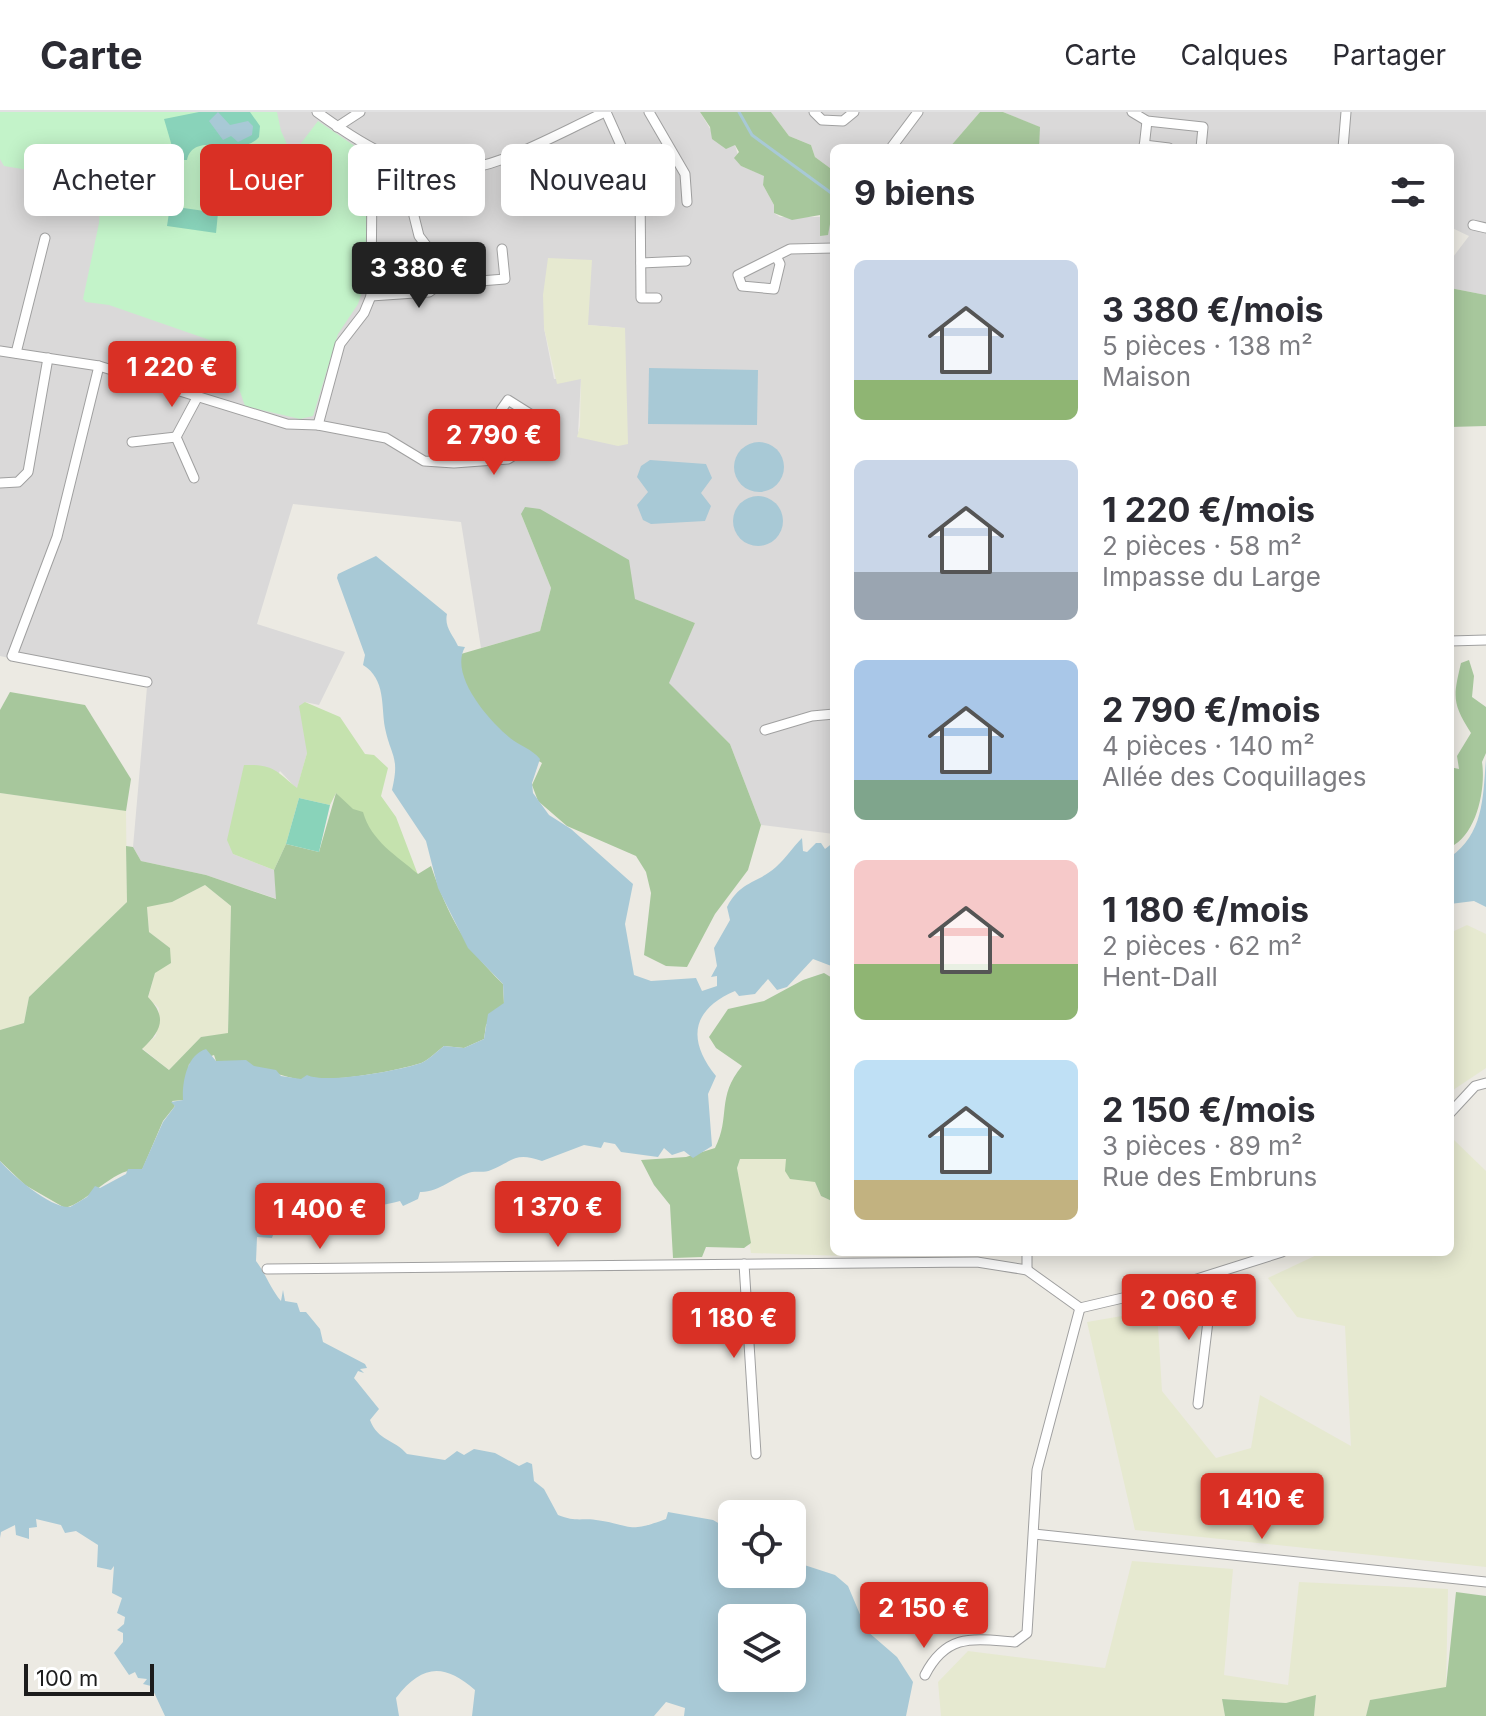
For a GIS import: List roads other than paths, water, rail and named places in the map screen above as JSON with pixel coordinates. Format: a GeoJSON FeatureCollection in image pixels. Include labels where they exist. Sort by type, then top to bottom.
{"type":"FeatureCollection","features":[{"type":"Feature","properties":{"kind":"street"},"geometry":{"type":"LineString","coordinates":[[317,112],[365,144]]}},
{"type":"Feature","properties":{"kind":"street"},"geometry":{"type":"LineString","coordinates":[[337,127],[360,112]]}},
{"type":"Feature","properties":{"kind":"street"},"geometry":{"type":"LineString","coordinates":[[485,165],[515,155],[605,112],[640,188],[641,298],[657,298]]}},
{"type":"Feature","properties":{"kind":"street"},"geometry":{"type":"LineString","coordinates":[[649,112],[685,174],[687,202]]}},
{"type":"Feature","properties":{"kind":"street"},"geometry":{"type":"LineString","coordinates":[[814,112],[822,120],[843,121],[854,112]]}},
{"type":"Feature","properties":{"kind":"street"},"geometry":{"type":"LineString","coordinates":[[894,144],[918,112]]}},
{"type":"Feature","properties":{"kind":"street"},"geometry":{"type":"LineString","coordinates":[[1132,112],[1147,121],[1203,127],[1201,144]]}},
{"type":"Feature","properties":{"kind":"street"},"geometry":{"type":"LineString","coordinates":[[1343,144],[1346,112]]}},
{"type":"Feature","properties":{"kind":"street"},"geometry":{"type":"LineString","coordinates":[[1144,144],[1147,121]]}},
{"type":"Feature","properties":{"kind":"street"},"geometry":{"type":"LineString","coordinates":[[318,425],[340,344],[364,313],[371,296],[372,216]]}},
{"type":"Feature","properties":{"kind":"street"},"geometry":{"type":"LineString","coordinates":[[414,216],[419,236],[455,283],[505,279],[502,249]]}},
{"type":"Feature","properties":{"kind":"street"},"geometry":{"type":"LineString","coordinates":[[1473,225],[1486,228]]}},
{"type":"Feature","properties":{"kind":"street"},"geometry":{"type":"LineString","coordinates":[[16,353],[45,238]]}},
{"type":"Feature","properties":{"kind":"street"},"geometry":{"type":"LineString","coordinates":[[776,256],[780,264],[774,289],[742,286],[738,275],[776,256],[790,249],[830,250]]}},
{"type":"Feature","properties":{"kind":"street"},"geometry":{"type":"LineString","coordinates":[[641,263],[686,261]]}},
{"type":"Feature","properties":{"kind":"street"},"geometry":{"type":"LineString","coordinates":[[371,296],[429,292],[450,277]]}},
{"type":"Feature","properties":{"kind":"street"},"geometry":{"type":"LineString","coordinates":[[0,351],[99,366],[287,424],[318,425],[386,438],[424,461],[508,459],[524,449],[543,422],[508,400],[501,410]]}},
{"type":"Feature","properties":{"kind":"street"},"geometry":{"type":"LineString","coordinates":[[0,483],[18,482],[28,472],[48,358]]}},
{"type":"Feature","properties":{"kind":"street"},"geometry":{"type":"LineString","coordinates":[[99,366],[57,537],[12,656],[147,682]]}},
{"type":"Feature","properties":{"kind":"street"},"geometry":{"type":"LineString","coordinates":[[176,437],[198,396]]}},
{"type":"Feature","properties":{"kind":"street"},"geometry":{"type":"LineString","coordinates":[[132,442],[176,437]]}},
{"type":"Feature","properties":{"kind":"street"},"geometry":{"type":"LineString","coordinates":[[176,437],[194,478]]}},
{"type":"Feature","properties":{"kind":"street"},"geometry":{"type":"LineString","coordinates":[[1454,641],[1486,640]]}},
{"type":"Feature","properties":{"kind":"street"},"geometry":{"type":"LineString","coordinates":[[765,730],[812,716],[830,714]]}},
{"type":"Feature","properties":{"kind":"street"},"geometry":{"type":"LineString","coordinates":[[1454,1109],[1475,1086],[1486,1083]]}},
{"type":"Feature","properties":{"kind":"street"},"geometry":{"type":"LineString","coordinates":[[1027,1256],[1027,1270]]}},
{"type":"Feature","properties":{"kind":"street"},"geometry":{"type":"LineString","coordinates":[[267,1269],[977,1262],[1027,1270],[1080,1308],[1197,1280],[1270,1256]]}},
{"type":"Feature","properties":{"kind":"street"},"geometry":{"type":"LineString","coordinates":[[744,1264],[756,1454]]}},
{"type":"Feature","properties":{"kind":"street"},"geometry":{"type":"LineString","coordinates":[[1197,1280],[1208,1321],[1198,1404]]}},
{"type":"Feature","properties":{"kind":"street"},"geometry":{"type":"LineString","coordinates":[[925,1675],[951,1646],[972,1637],[1015,1642],[1025,1636],[1029,1624],[1037,1470],[1080,1308]]}},
{"type":"Feature","properties":{"kind":"street"},"geometry":{"type":"LineString","coordinates":[[1034,1534],[1486,1582]]}},
{"type":"Feature","properties":{"kind":"water"},"geometry":{"type":"Polygon","coordinates":[[[218,112],[230,125],[248,121],[253,126],[252,135],[238,142],[231,136],[223,140],[209,121],[218,112]]]}},
{"type":"Feature","properties":{"kind":"water"},"geometry":{"type":"Polygon","coordinates":[[[649,368],[758,370],[757,425],[648,424],[649,368]]]}},
{"type":"Feature","properties":{"kind":"water"},"geometry":{"type":"Polygon","coordinates":[[[759,442],[776,450],[784,467],[776,484],[759,492],[742,484],[734,467],[742,450],[759,442]]]}},
{"type":"Feature","properties":{"kind":"water"},"geometry":{"type":"Polygon","coordinates":[[[650,460],[706,464],[712,478],[701,493],[711,506],[705,521],[651,524],[643,520],[637,505],[648,492],[637,477],[641,466],[650,460]]]}},
{"type":"Feature","properties":{"kind":"water"},"geometry":{"type":"Polygon","coordinates":[[[758,496],[775,504],[783,521],[775,538],[758,546],[741,538],[733,521],[741,504],[758,496]]]}},
{"type":"Feature","properties":{"kind":"water"},"geometry":{"type":"Polygon","coordinates":[[[376,556],[447,614],[447,623],[458,646],[465,647],[461,658],[462,670],[473,696],[501,730],[540,759],[532,783],[533,793],[549,815],[571,829],[633,884],[625,924],[634,975],[651,981],[696,978],[702,991],[717,986],[717,976],[711,977],[717,966],[714,948],[730,920],[727,907],[732,898],[776,867],[802,838],[803,851],[807,852],[816,843],[821,843],[825,849],[830,845],[830,965],[813,959],[787,987],[777,990],[768,979],[755,994],[739,996],[735,991],[709,1007],[698,1027],[698,1038],[707,1063],[716,1076],[708,1094],[712,1146],[693,1158],[684,1151],[672,1155],[664,1148],[658,1157],[621,1152],[615,1144],[604,1142],[601,1148],[584,1145],[542,1161],[519,1157],[488,1171],[472,1172],[433,1190],[420,1192],[418,1199],[403,1206],[400,1201],[343,1210],[312,1221],[300,1218],[288,1220],[278,1226],[272,1238],[257,1237],[256,1261],[281,1301],[283,1290],[285,1301],[297,1303],[300,1312],[306,1312],[320,1329],[323,1342],[365,1364],[367,1368],[360,1369],[364,1373],[358,1371],[354,1378],[379,1409],[370,1420],[373,1427],[407,1454],[445,1460],[457,1451],[464,1455],[474,1449],[495,1453],[519,1466],[527,1462],[532,1464],[534,1481],[544,1489],[558,1515],[569,1518],[630,1527],[666,1519],[668,1512],[713,1520],[718,1523],[718,1588],[806,1588],[806,1566],[835,1575],[848,1586],[867,1631],[897,1657],[913,1682],[906,1716],[684,1716],[685,1708],[666,1702],[654,1716],[472,1716],[475,1690],[453,1675],[434,1671],[415,1679],[396,1698],[399,1716],[165,1716],[151,1686],[143,1684],[147,1679],[138,1678],[135,1672],[129,1675],[114,1653],[123,1642],[123,1633],[117,1630],[124,1624],[125,1617],[117,1613],[122,1598],[112,1593],[114,1566],[111,1570],[97,1567],[98,1545],[76,1531],[65,1533],[61,1525],[36,1519],[37,1527],[29,1528],[29,1539],[16,1535],[15,1525],[1,1532],[0,1538],[0,1161],[42,1197],[70,1207],[87,1197],[95,1186],[100,1188],[126,1174],[128,1169],[142,1169],[163,1122],[175,1106],[171,1102],[183,1100],[185,1078],[199,1052],[206,1049],[216,1061],[246,1060],[254,1066],[276,1070],[281,1076],[301,1079],[307,1075],[329,1078],[378,1073],[421,1063],[444,1046],[464,1048],[484,1039],[488,1014],[504,1003],[503,984],[468,948],[438,888],[426,841],[392,790],[395,763],[385,728],[379,685],[363,665],[365,655],[337,578],[338,574],[376,556]]]}},
{"type":"Feature","properties":{"kind":"water"},"geometry":{"type":"Polygon","coordinates":[[[1486,759],[1486,907],[1474,901],[1454,904],[1454,854],[1476,826],[1486,759]]]}},
{"type":"Feature","properties":{"kind":"waterway"},"geometry":{"type":"LineString","coordinates":[[739,112],[752,135],[830,192]]}}]}
